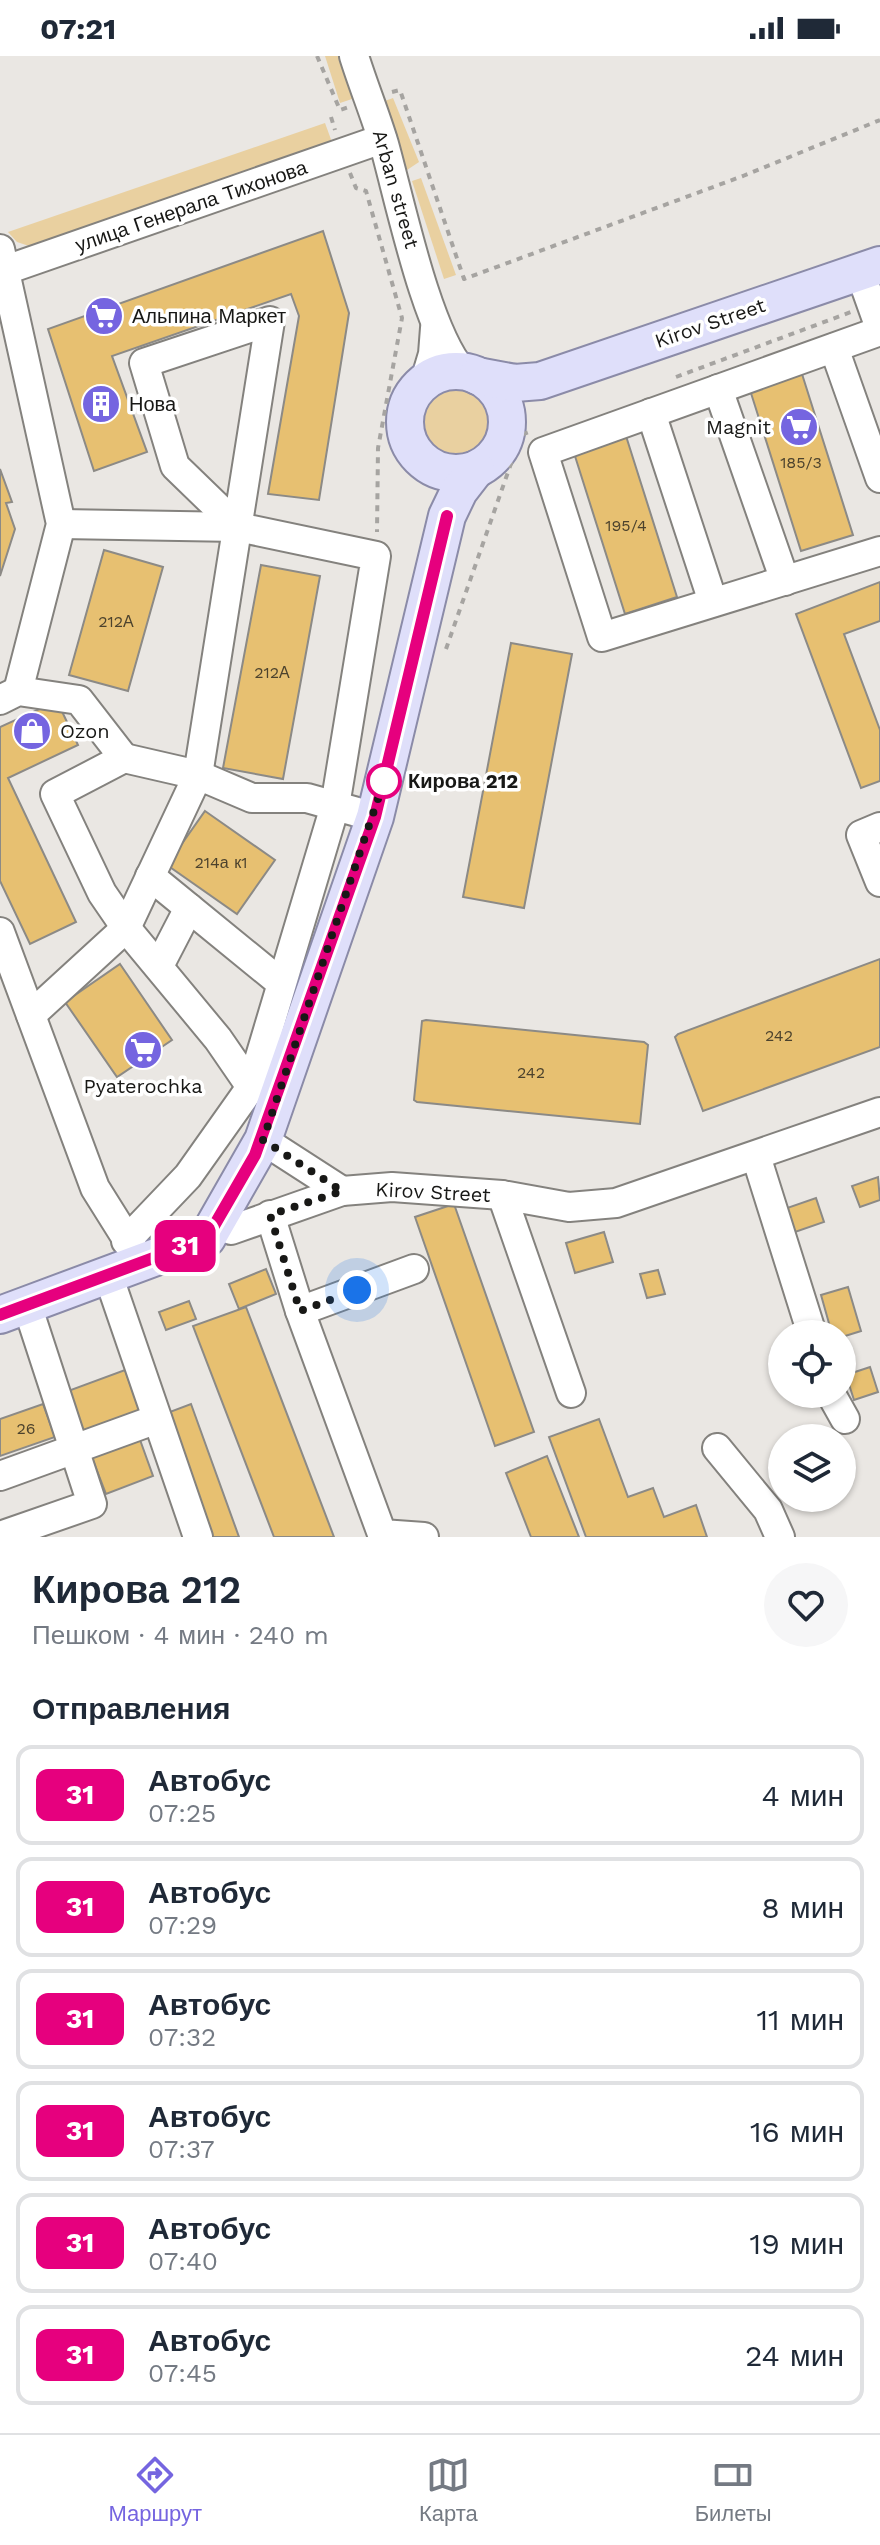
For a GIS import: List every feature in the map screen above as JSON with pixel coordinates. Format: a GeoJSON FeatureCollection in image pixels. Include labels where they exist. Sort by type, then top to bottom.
{"type":"FeatureCollection","features":[{"type":"Feature","properties":{"kind":"main road","name":"Kirov Street"},"geometry":{"type":"LineString","coordinates":[[540,381],[870,268]]}},
{"type":"Feature","properties":{"kind":"main road"},"geometry":{"type":"LineString","coordinates":[[447,516],[440,485],[430,466],[414,451],[405,421],[411,400],[425,381],[441,374],[469,373],[515,383],[540,381]]}},
{"type":"Feature","properties":{"kind":"main road"},"geometry":{"type":"LineString","coordinates":[[469,373],[495,389],[521,424]]}},
{"type":"Feature","properties":{"kind":"main road"},"geometry":{"type":"LineString","coordinates":[[14,1310],[108,1275],[135,1252],[219,1234],[263,1140],[375,817],[447,516],[459,491],[476,469],[500,449],[521,424],[522,396],[540,381]]}},
{"type":"Feature","properties":{"kind":"main road"},"geometry":{"type":"LineString","coordinates":[[430,466],[458,473],[476,469]]}},
{"type":"Feature","properties":{"kind":"street","name":"Arban street"},"geometry":{"type":"LineString","coordinates":[[354,56],[382,139],[435,323]]}},
{"type":"Feature","properties":{"kind":"street","name":"улица Генерала Тихонова"},"geometry":{"type":"LineString","coordinates":[[2,264],[382,139]]}},
{"type":"Feature","properties":{"kind":"street"},"geometry":{"type":"LineString","coordinates":[[2,264],[61,524],[9,696],[79,700],[124,758],[198,775],[252,798],[307,798],[375,817]]}},
{"type":"Feature","properties":{"kind":"street"},"geometry":{"type":"LineString","coordinates":[[870,268],[877,321],[834,348],[543,452],[602,637],[880,551]]}},
{"type":"Feature","properties":{"kind":"street"},"geometry":{"type":"LineString","coordinates":[[31,1015],[126,928],[198,775],[254,437],[270,321],[144,363],[175,466],[238,527]]}},
{"type":"Feature","properties":{"kind":"street"},"geometry":{"type":"LineString","coordinates":[[435,323],[448,353],[469,373]]}},
{"type":"Feature","properties":{"kind":"street"},"geometry":{"type":"LineString","coordinates":[[425,381],[433,354],[435,323]]}},
{"type":"Feature","properties":{"kind":"street"},"geometry":{"type":"LineString","coordinates":[[834,348],[880,478]]}},
{"type":"Feature","properties":{"kind":"street"},"geometry":{"type":"LineString","coordinates":[[718,389],[785,581]]}},
{"type":"Feature","properties":{"kind":"street"},"geometry":{"type":"LineString","coordinates":[[651,413],[713,602]]}},
{"type":"Feature","properties":{"kind":"street"},"geometry":{"type":"LineString","coordinates":[[3,947],[95,1188],[135,1252],[251,1087],[335,806],[376,556],[238,527],[61,524]]}},
{"type":"Feature","properties":{"kind":"street"},"geometry":{"type":"LineString","coordinates":[[124,758],[55,794],[102,893],[126,928],[218,1039],[251,1087]]}},
{"type":"Feature","properties":{"kind":"street"},"geometry":{"type":"LineString","coordinates":[[870,831],[880,882]]}},
{"type":"Feature","properties":{"kind":"street"},"geometry":{"type":"LineString","coordinates":[[150,876],[281,983]]}},
{"type":"Feature","properties":{"kind":"street"},"geometry":{"type":"LineString","coordinates":[[159,966],[189,908]]}},
{"type":"Feature","properties":{"kind":"street","name":"Kirov Street"},"geometry":{"type":"LineString","coordinates":[[219,1234],[342,1191],[392,1187],[502,1195],[569,1207],[616,1203],[880,1112]]}},
{"type":"Feature","properties":{"kind":"street"},"geometry":{"type":"LineString","coordinates":[[263,1140],[342,1191]]}},
{"type":"Feature","properties":{"kind":"street"},"geometry":{"type":"LineString","coordinates":[[756,1156],[808,1320]]}},
{"type":"Feature","properties":{"kind":"street"},"geometry":{"type":"LineString","coordinates":[[502,1195],[571,1393]]}},
{"type":"Feature","properties":{"kind":"street"},"geometry":{"type":"LineString","coordinates":[[270,1215],[300,1311],[382,1534],[424,1537]]}},
{"type":"Feature","properties":{"kind":"street"},"geometry":{"type":"LineString","coordinates":[[300,1311],[414,1269]]}},
{"type":"Feature","properties":{"kind":"street"},"geometry":{"type":"LineString","coordinates":[[108,1275],[198,1537]]}},
{"type":"Feature","properties":{"kind":"street"},"geometry":{"type":"LineString","coordinates":[[0,1536],[92,1504],[75,1449],[14,1310]]}},
{"type":"Feature","properties":{"kind":"street"},"geometry":{"type":"LineString","coordinates":[[839,1408],[845,1419]]}},
{"type":"Feature","properties":{"kind":"street"},"geometry":{"type":"LineString","coordinates":[[0,1476],[157,1419]]}},
{"type":"Feature","properties":{"kind":"street"},"geometry":{"type":"LineString","coordinates":[[717,1448],[768,1510],[780,1537]]}},
{"type":"Feature","properties":{"kind":"path"},"geometry":{"type":"LineString","coordinates":[[427,171],[464,279],[743,176],[880,120]]}},
{"type":"Feature","properties":{"kind":"path"},"geometry":{"type":"LineString","coordinates":[[347,163],[356,188],[366,191],[402,318],[378,448],[376,556]]}},
{"type":"Feature","properties":{"kind":"path"},"geometry":{"type":"LineString","coordinates":[[669,380],[877,321]]}},
{"type":"Feature","properties":{"kind":"path"},"geometry":{"type":"LineString","coordinates":[[444,653],[521,435],[521,424]]}},
{"type":"Feature","properties":{"kind":"shaded area"},"geometry":{"type":"Polygon","coordinates":[[[325,56],[341,56],[355,98],[340,103],[325,56]]]}},
{"type":"Feature","properties":{"kind":"shaded area"},"geometry":{"type":"Polygon","coordinates":[[[393,98],[419,162],[407,170],[382,102],[393,98]]]}},
{"type":"Feature","properties":{"kind":"shaded area"},"geometry":{"type":"Polygon","coordinates":[[[325,123],[333,145],[32,247],[17,242],[8,232],[325,123]]]}},
{"type":"Feature","properties":{"kind":"shaded area"},"geometry":{"type":"Polygon","coordinates":[[[421,178],[456,275],[444,279],[412,181],[421,178]]]}},
{"type":"Feature","properties":{"kind":"shaded area"},"geometry":{"type":"Polygon","coordinates":[[[456,380],[480,387],[492,399],[499,423],[492,447],[480,459],[456,466],[432,459],[420,447],[413,423],[420,399],[432,387],[456,380]]]}},
{"type":"Feature","properties":{"kind":"building","name":"Нова"},"geometry":{"type":"Polygon","coordinates":[[[323,231],[349,313],[319,500],[268,494],[299,316],[291,294],[112,356],[147,452],[94,471],[48,329],[323,231]]]}},
{"type":"Feature","properties":{"kind":"building"},"geometry":{"type":"Polygon","coordinates":[[[802,374],[853,535],[801,551],[750,390],[802,374]]]}},
{"type":"Feature","properties":{"kind":"building"},"geometry":{"type":"Polygon","coordinates":[[[626,436],[677,597],[625,614],[574,453],[626,436]]]}},
{"type":"Feature","properties":{"kind":"building"},"geometry":{"type":"Polygon","coordinates":[[[0,469],[12,502],[6,503],[15,529],[0,576],[0,469]]]}},
{"type":"Feature","properties":{"kind":"building"},"geometry":{"type":"Polygon","coordinates":[[[104,550],[163,567],[128,691],[69,675],[104,550]]]}},
{"type":"Feature","properties":{"kind":"building"},"geometry":{"type":"Polygon","coordinates":[[[261,565],[320,576],[283,779],[223,768],[261,565]]]}},
{"type":"Feature","properties":{"kind":"building"},"geometry":{"type":"Polygon","coordinates":[[[880,582],[880,621],[844,634],[880,730],[880,781],[861,788],[796,614],[880,582]]]}},
{"type":"Feature","properties":{"kind":"building"},"geometry":{"type":"Polygon","coordinates":[[[511,643],[572,654],[524,908],[463,897],[511,643]]]}},
{"type":"Feature","properties":{"kind":"building"},"geometry":{"type":"Polygon","coordinates":[[[57,701],[78,745],[8,778],[76,922],[30,944],[0,881],[0,727],[57,701]]]}},
{"type":"Feature","properties":{"kind":"building"},"geometry":{"type":"Polygon","coordinates":[[[205,811],[275,860],[237,914],[167,865],[205,811]]]}},
{"type":"Feature","properties":{"kind":"building"},"geometry":{"type":"Polygon","coordinates":[[[880,959],[880,1047],[703,1111],[675,1037],[678,1034],[880,959]]]}},
{"type":"Feature","properties":{"kind":"building"},"geometry":{"type":"Polygon","coordinates":[[[120,964],[172,1040],[117,1077],[65,1002],[120,964]]]}},
{"type":"Feature","properties":{"kind":"building"},"geometry":{"type":"Polygon","coordinates":[[[422,1021],[644,1042],[648,1045],[640,1124],[417,1102],[414,1100],[422,1021]]]}},
{"type":"Feature","properties":{"kind":"building"},"geometry":{"type":"Polygon","coordinates":[[[878,1177],[880,1200],[860,1207],[852,1186],[878,1177]]]}},
{"type":"Feature","properties":{"kind":"building"},"geometry":{"type":"Polygon","coordinates":[[[816,1198],[824,1222],[795,1232],[787,1208],[816,1198]]]}},
{"type":"Feature","properties":{"kind":"building"},"geometry":{"type":"Polygon","coordinates":[[[454,1204],[534,1432],[495,1446],[415,1217],[454,1204]]]}},
{"type":"Feature","properties":{"kind":"building"},"geometry":{"type":"Polygon","coordinates":[[[604,1232],[613,1262],[575,1273],[566,1243],[604,1232]]]}},
{"type":"Feature","properties":{"kind":"building"},"geometry":{"type":"Polygon","coordinates":[[[266,1269],[276,1294],[239,1309],[229,1284],[266,1269]]]}},
{"type":"Feature","properties":{"kind":"building"},"geometry":{"type":"Polygon","coordinates":[[[658,1270],[665,1294],[647,1298],[640,1274],[658,1270]]]}},
{"type":"Feature","properties":{"kind":"building"},"geometry":{"type":"Polygon","coordinates":[[[848,1287],[861,1331],[856,1333],[856,1320],[828,1320],[821,1295],[848,1287]]]}},
{"type":"Feature","properties":{"kind":"building"},"geometry":{"type":"Polygon","coordinates":[[[189,1301],[196,1319],[166,1330],[159,1312],[189,1301]]]}},
{"type":"Feature","properties":{"kind":"building"},"geometry":{"type":"Polygon","coordinates":[[[246,1307],[334,1537],[274,1537],[193,1326],[246,1307]]]}},
{"type":"Feature","properties":{"kind":"building"},"geometry":{"type":"Polygon","coordinates":[[[870,1367],[878,1392],[856,1399],[856,1372],[870,1367]]]}},
{"type":"Feature","properties":{"kind":"building"},"geometry":{"type":"Polygon","coordinates":[[[125,1370],[140,1412],[83,1432],[68,1391],[125,1370]]]}},
{"type":"Feature","properties":{"kind":"building"},"geometry":{"type":"Polygon","coordinates":[[[43,1404],[55,1437],[0,1456],[0,1419],[43,1404]]]}},
{"type":"Feature","properties":{"kind":"building"},"geometry":{"type":"Polygon","coordinates":[[[191,1404],[239,1537],[212,1537],[167,1413],[191,1404]]]}},
{"type":"Feature","properties":{"kind":"building"},"geometry":{"type":"Polygon","coordinates":[[[599,1419],[628,1497],[653,1488],[664,1517],[696,1505],[707,1537],[586,1537],[549,1437],[599,1419]]]}},
{"type":"Feature","properties":{"kind":"building"},"geometry":{"type":"Polygon","coordinates":[[[139,1437],[153,1476],[106,1494],[91,1455],[139,1437]]]}},
{"type":"Feature","properties":{"kind":"building"},"geometry":{"type":"Polygon","coordinates":[[[547,1456],[579,1537],[531,1537],[506,1473],[547,1456]]]}},
{"type":"Feature","properties":{"kind":"bus line","name":"31"},"geometry":{"type":"LineString","coordinates":[[0,1315],[207,1238],[255,1155],[263,1140],[375,817],[447,516]]}},
{"type":"Feature","properties":{"kind":"place","name":"Альпина Маркет"},"geometry":{"type":"Point","coordinates":[104,316]}},
{"type":"Feature","properties":{"kind":"place","name":"Нова"},"geometry":{"type":"Point","coordinates":[101,404]}},
{"type":"Feature","properties":{"kind":"place","name":"Magnit"},"geometry":{"type":"Point","coordinates":[799,427]}},
{"type":"Feature","properties":{"kind":"place","name":"Ozon"},"geometry":{"type":"Point","coordinates":[32,731]}},
{"type":"Feature","properties":{"kind":"place","name":"Кирова 212"},"geometry":{"type":"Point","coordinates":[384,781]}},
{"type":"Feature","properties":{"kind":"place","name":"Pyaterochka"},"geometry":{"type":"Point","coordinates":[143,1050]}},
{"type":"Feature","properties":{"kind":"route"},"geometry":{"type":"LineString","coordinates":[[357,1290],[300,1311],[270,1215],[342,1191],[263,1140],[375,817],[384,781]]}}]}
